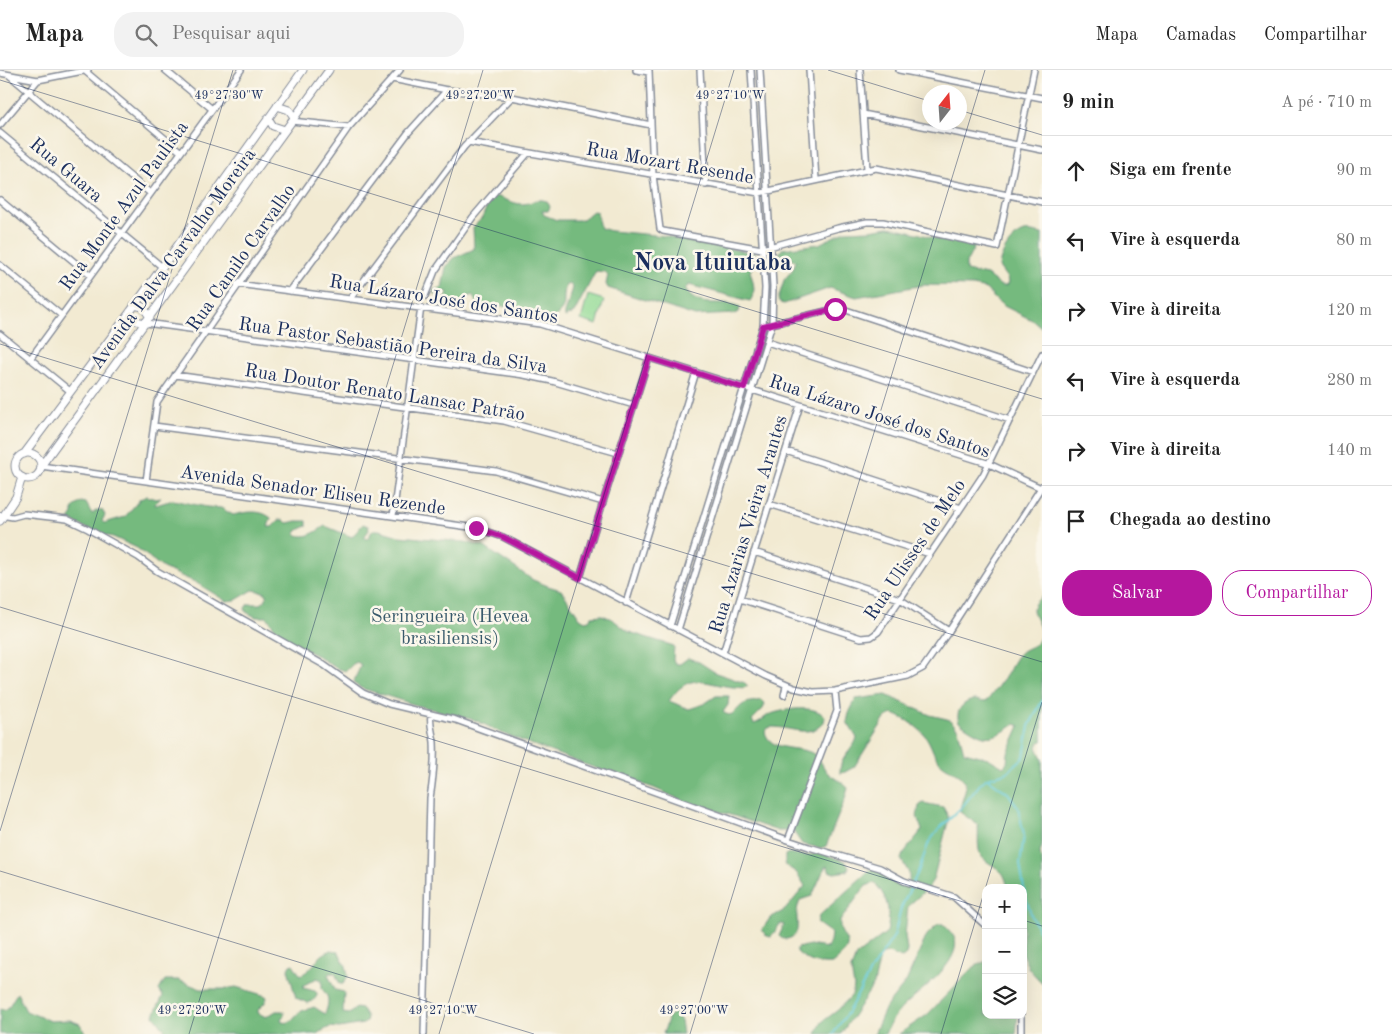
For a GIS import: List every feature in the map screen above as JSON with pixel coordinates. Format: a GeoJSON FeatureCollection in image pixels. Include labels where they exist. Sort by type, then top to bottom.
{"type":"FeatureCollection","features":[{"type":"Feature","properties":{"kind":"street"},"geometry":{"type":"LineString","coordinates":[[0,74],[38,80],[87,70],[181,152]]}},
{"type":"Feature","properties":{"kind":"street"},"geometry":{"type":"LineString","coordinates":[[165,70],[212,109]]}},
{"type":"Feature","properties":{"kind":"street","name":"Rua Monte Azul Paulista"},"geometry":{"type":"LineString","coordinates":[[30,358],[241,70]]}},
{"type":"Feature","properties":{"kind":"street","name":"Avenida Dalva Carvalho Moreira"},"geometry":{"type":"LineString","coordinates":[[303,70],[132,308],[24,454],[19,457],[15,463],[17,473],[22,477],[28,479],[34,477],[39,472],[41,466],[330,70]]}},
{"type":"Feature","properties":{"kind":"street","name":"Rua Camilo Carvalho"},"geometry":{"type":"LineString","coordinates":[[146,480],[157,402],[237,284],[349,127],[400,70]]}},
{"type":"Feature","properties":{"kind":"street"},"geometry":{"type":"LineString","coordinates":[[636,70],[649,71],[653,175],[660,228],[663,231],[762,248],[770,248],[838,228],[867,222],[883,222],[997,247],[1034,70]]}},
{"type":"Feature","properties":{"kind":"street"},"geometry":{"type":"LineString","coordinates":[[700,70],[706,185]]}},
{"type":"Feature","properties":{"kind":"street"},"geometry":{"type":"LineString","coordinates":[[670,626],[763,326],[765,288],[751,70]]}},
{"type":"Feature","properties":{"kind":"street"},"geometry":{"type":"LineString","coordinates":[[678,630],[772,324],[773,286],[760,70]]}},
{"type":"Feature","properties":{"kind":"street"},"geometry":{"type":"LineString","coordinates":[[809,70],[816,180]]}},
{"type":"Feature","properties":{"kind":"street"},"geometry":{"type":"LineString","coordinates":[[860,70],[867,169]]}},
{"type":"Feature","properties":{"kind":"street"},"geometry":{"type":"LineString","coordinates":[[899,70],[1042,98]]}},
{"type":"Feature","properties":{"kind":"street"},"geometry":{"type":"LineString","coordinates":[[9,75],[150,193]]}},
{"type":"Feature","properties":{"kind":"street"},"geometry":{"type":"LineString","coordinates":[[392,79],[447,90],[512,97],[651,125]]}},
{"type":"Feature","properties":{"kind":"street"},"geometry":{"type":"LineString","coordinates":[[0,125],[38,80]]}},
{"type":"Feature","properties":{"kind":"street"},"geometry":{"type":"LineString","coordinates":[[290,291],[408,134],[447,90]]}},
{"type":"Feature","properties":{"kind":"street"},"geometry":{"type":"LineString","coordinates":[[350,299],[468,142],[512,97]]}},
{"type":"Feature","properties":{"kind":"street"},"geometry":{"type":"LineString","coordinates":[[277,106],[288,110],[293,119],[349,127]]}},
{"type":"Feature","properties":{"kind":"street"},"geometry":{"type":"LineString","coordinates":[[863,114],[1042,150]]}},
{"type":"Feature","properties":{"kind":"street"},"geometry":{"type":"LineString","coordinates":[[268,118],[273,126],[285,130]]}},
{"type":"Feature","properties":{"kind":"street","name":"Rua Guara"},"geometry":{"type":"LineString","coordinates":[[0,133],[161,266]]}},
{"type":"Feature","properties":{"kind":"street","name":"Rua Mozart Resende"},"geometry":{"type":"LineString","coordinates":[[468,142],[759,193],[876,168],[1042,202]]}},
{"type":"Feature","properties":{"kind":"street"},"geometry":{"type":"LineString","coordinates":[[424,296],[435,271],[473,217],[528,152]]}},
{"type":"Feature","properties":{"kind":"street"},"geometry":{"type":"LineString","coordinates":[[0,200],[90,276]]}},
{"type":"Feature","properties":{"kind":"street"},"geometry":{"type":"LineString","coordinates":[[0,265],[61,316]]}},
{"type":"Feature","properties":{"kind":"street","name":"Rua Lázaro José dos Santos"},"geometry":{"type":"LineString","coordinates":[[237,284],[540,324],[988,464],[1042,487]]}},
{"type":"Feature","properties":{"kind":"street"},"geometry":{"type":"LineString","coordinates":[[143,307],[148,320],[139,322],[133,319],[132,308],[143,307]]}},
{"type":"Feature","properties":{"kind":"street"},"geometry":{"type":"LineString","coordinates":[[393,516],[422,307]]}},
{"type":"Feature","properties":{"kind":"street"},"geometry":{"type":"LineString","coordinates":[[763,326],[835,309],[843,310],[1033,372]]}},
{"type":"Feature","properties":{"kind":"street","name":"Rua Pastor Sebastião Pereira da Silva"},"geometry":{"type":"LineString","coordinates":[[148,320],[206,332],[524,375],[552,381],[634,405]]}},
{"type":"Feature","properties":{"kind":"street"},"geometry":{"type":"LineString","coordinates":[[0,334],[70,391]]}},
{"type":"Feature","properties":{"kind":"street"},"geometry":{"type":"LineString","coordinates":[[767,342],[1010,420]]}},
{"type":"Feature","properties":{"kind":"street","name":"Rua Ulisses de Melo"},"geometry":{"type":"LineString","coordinates":[[740,599],[861,638],[871,637],[878,632],[983,475],[1042,354]]}},
{"type":"Feature","properties":{"kind":"street"},"geometry":{"type":"LineString","coordinates":[[580,578],[649,358]]}},
{"type":"Feature","properties":{"kind":"street"},"geometry":{"type":"LineString","coordinates":[[626,602],[696,372]]}},
{"type":"Feature","properties":{"kind":"street","name":"Rua Doutor Renato Lansac Patrão"},"geometry":{"type":"LineString","coordinates":[[175,375],[504,421],[618,453]]}},
{"type":"Feature","properties":{"kind":"street","name":"Rua Azarias Vieira Arantes"},"geometry":{"type":"LineString","coordinates":[[723,653],[800,405]]}},
{"type":"Feature","properties":{"kind":"street"},"geometry":{"type":"LineString","coordinates":[[154,426],[496,472],[603,502]]}},
{"type":"Feature","properties":{"kind":"street"},"geometry":{"type":"LineString","coordinates":[[786,451],[961,508]]}},
{"type":"Feature","properties":{"kind":"street"},"geometry":{"type":"LineString","coordinates":[[24,454],[34,455],[39,460],[41,466]]}},
{"type":"Feature","properties":{"kind":"street","name":"Avenida Senador Eliseu Rezende"},"geometry":{"type":"LineString","coordinates":[[41,466],[476,528],[492,533],[786,686],[813,692],[834,691],[908,676],[922,668],[949,631],[1042,487]]}},
{"type":"Feature","properties":{"kind":"street","name":"Avenida Dalva Carvalho Moreira"},"geometry":{"type":"LineString","coordinates":[[2,517],[16,497],[22,477]]}},
{"type":"Feature","properties":{"kind":"street"},"geometry":{"type":"LineString","coordinates":[[769,504],[930,554]]}},
{"type":"Feature","properties":{"kind":"street"},"geometry":{"type":"LineString","coordinates":[[2,517],[24,514],[47,516],[67,519],[78,524],[324,665],[363,693],[388,704],[456,720],[788,840],[880,868],[910,883],[954,897],[982,922]]}},
{"type":"Feature","properties":{"kind":"street"},"geometry":{"type":"LineString","coordinates":[[754,552],[900,599],[949,631]]}},
{"type":"Feature","properties":{"kind":"street"},"geometry":{"type":"LineString","coordinates":[[784,695],[786,686]]}},
{"type":"Feature","properties":{"kind":"street"},"geometry":{"type":"LineString","coordinates":[[788,840],[837,711],[834,691]]}},
{"type":"Feature","properties":{"kind":"street"},"geometry":{"type":"LineString","coordinates":[[424,1034],[430,798],[434,769],[431,715]]}},
{"type":"Feature","properties":{"kind":"street"},"geometry":{"type":"LineString","coordinates":[[1021,1034],[1022,1019]]}},
{"type":"Feature","properties":{"kind":"green space"},"geometry":{"type":"Polygon","coordinates":[[[495,196],[519,204],[538,200],[545,201],[550,207],[548,211],[542,211],[544,215],[557,220],[583,219],[593,211],[597,212],[601,228],[611,231],[665,236],[755,253],[756,262],[750,271],[754,286],[752,297],[750,301],[689,285],[685,289],[697,300],[732,304],[740,307],[739,312],[734,314],[695,316],[608,288],[606,284],[608,275],[605,272],[596,271],[574,313],[565,317],[573,288],[570,284],[566,285],[564,291],[564,304],[561,311],[551,320],[499,305],[481,310],[472,295],[451,307],[447,307],[444,304],[448,292],[444,291],[439,295],[434,294],[433,290],[442,288],[446,267],[454,258],[474,249],[473,227],[482,218],[487,206],[495,196]]]}},
{"type":"Feature","properties":{"kind":"green space"},"geometry":{"type":"Polygon","coordinates":[[[888,227],[942,240],[976,244],[966,263],[966,271],[987,275],[1001,286],[1006,286],[1008,283],[1007,278],[999,267],[1001,257],[1009,243],[1017,235],[1024,232],[1042,234],[1042,328],[1034,321],[1004,306],[986,289],[973,286],[924,285],[856,297],[830,288],[784,304],[780,303],[778,300],[784,280],[793,269],[796,261],[779,253],[782,249],[819,244],[845,231],[888,227]]]}},
{"type":"Feature","properties":{"kind":"green space"},"geometry":{"type":"Polygon","coordinates":[[[588,295],[604,300],[597,325],[581,320],[588,295]]]}},
{"type":"Feature","properties":{"kind":"green space","name":"Seringueira (Hevea brasiliensis)"},"geometry":{"type":"Polygon","coordinates":[[[147,496],[155,499],[161,498],[154,504],[156,505],[173,500],[221,508],[233,515],[248,512],[262,513],[271,518],[268,527],[272,527],[279,520],[284,520],[287,523],[307,521],[307,526],[295,533],[302,536],[306,536],[325,526],[352,537],[363,524],[368,526],[369,530],[364,537],[367,539],[373,530],[379,530],[399,536],[465,542],[483,546],[533,580],[561,590],[580,618],[585,621],[589,620],[592,616],[602,615],[612,619],[629,632],[674,646],[673,660],[676,664],[680,664],[688,658],[699,662],[716,673],[745,683],[748,686],[741,688],[698,681],[691,682],[677,691],[669,701],[689,709],[704,704],[716,696],[729,696],[728,705],[723,712],[729,715],[746,703],[762,700],[765,704],[763,709],[752,720],[754,724],[777,712],[808,709],[821,713],[825,717],[824,722],[813,730],[800,731],[772,727],[768,728],[765,732],[772,743],[778,746],[806,751],[815,755],[829,774],[848,788],[826,846],[821,848],[802,844],[793,831],[778,831],[688,803],[654,788],[504,734],[475,720],[419,706],[361,688],[353,683],[361,665],[357,662],[346,671],[336,668],[318,656],[283,639],[267,617],[256,617],[246,612],[245,608],[248,604],[261,604],[265,601],[267,596],[264,592],[253,590],[236,600],[226,601],[195,582],[163,568],[137,548],[113,537],[99,534],[69,520],[73,514],[73,508],[81,502],[86,503],[92,514],[97,510],[102,510],[105,515],[102,521],[104,523],[125,517],[140,499],[147,496]]]}},
{"type":"Feature","properties":{"kind":"green space"},"geometry":{"type":"Polygon","coordinates":[[[1042,597],[1042,741],[1039,742],[1037,747],[1042,759],[1042,844],[1040,853],[1042,864],[1042,983],[1027,965],[1027,884],[1007,884],[1003,874],[982,857],[979,847],[978,825],[960,812],[965,782],[959,775],[938,760],[923,733],[914,725],[898,716],[893,714],[886,717],[854,767],[840,773],[840,767],[844,758],[853,747],[857,738],[847,722],[856,699],[886,695],[930,715],[951,721],[958,729],[964,752],[988,758],[1003,767],[1007,763],[1008,753],[1020,726],[1015,724],[993,736],[981,735],[959,722],[958,714],[961,707],[967,702],[975,700],[985,702],[988,700],[1022,651],[1035,645],[1041,635],[1041,630],[1033,611],[1036,602],[1042,597]]]}},
{"type":"Feature","properties":{"kind":"green space"},"geometry":{"type":"Polygon","coordinates":[[[923,803],[943,807],[948,816],[948,822],[933,880],[927,889],[908,906],[905,935],[906,955],[902,958],[888,953],[880,957],[874,984],[841,1034],[816,1034],[822,1022],[838,1010],[852,995],[854,987],[851,969],[856,956],[887,932],[889,919],[887,906],[879,888],[874,883],[866,886],[840,921],[840,928],[847,945],[846,950],[832,964],[822,964],[809,960],[797,952],[797,948],[810,945],[827,948],[831,933],[817,923],[819,916],[872,868],[881,870],[905,885],[909,882],[909,873],[901,859],[922,830],[917,816],[919,806],[923,803]]]}},
{"type":"Feature","properties":{"kind":"green space"},"geometry":{"type":"Polygon","coordinates":[[[789,853],[805,856],[820,853],[845,861],[849,867],[847,871],[834,873],[829,871],[828,866],[825,867],[812,896],[800,900],[797,910],[796,933],[790,938],[785,939],[779,936],[784,925],[782,924],[780,924],[771,937],[767,936],[762,930],[770,918],[785,910],[805,886],[797,873],[785,865],[785,855],[789,853]]]}},
{"type":"Feature","properties":{"kind":"green space"},"geometry":{"type":"Polygon","coordinates":[[[938,924],[943,924],[955,939],[952,957],[938,976],[899,1011],[885,1034],[874,1034],[886,1007],[906,982],[927,935],[938,924]]]}},
{"type":"Feature","properties":{"kind":"green space"},"geometry":{"type":"Polygon","coordinates":[[[330,950],[338,951],[346,966],[348,976],[343,984],[340,984],[335,973],[329,973],[328,975],[335,990],[344,992],[343,1013],[349,1014],[356,1008],[362,1009],[367,1017],[366,1022],[363,1024],[339,1028],[330,1027],[316,1034],[149,1034],[161,1033],[165,1030],[154,1015],[163,996],[159,990],[165,980],[178,980],[201,989],[236,987],[266,996],[267,998],[258,1010],[258,1013],[266,1017],[276,1011],[283,1011],[285,1014],[281,1019],[282,1022],[286,1023],[299,1013],[314,1007],[325,1014],[328,1000],[322,989],[322,980],[317,978],[304,985],[303,988],[317,993],[313,1001],[308,1003],[296,998],[288,969],[293,964],[300,975],[303,974],[330,950]]]}},
{"type":"Feature","properties":{"kind":"green space"},"geometry":{"type":"Polygon","coordinates":[[[982,963],[982,1019],[1018,1019],[1016,1034],[899,1034],[927,1015],[974,967],[982,963]]]}},
{"type":"Feature","properties":{"kind":"green space"},"geometry":{"type":"Polygon","coordinates":[[[17,993],[26,1011],[50,1021],[70,1020],[80,1024],[86,1034],[0,1034],[0,1009],[8,1008],[17,993]]]}},
{"type":"Feature","properties":{"kind":"green space"},"geometry":{"type":"Polygon","coordinates":[[[673,1013],[680,1019],[683,1034],[663,1034],[669,1016],[673,1013]]]}},
{"type":"Feature","properties":{"kind":"waterway"},"geometry":{"type":"LineString","coordinates":[[833,1034],[848,1012],[871,970],[894,936],[901,908],[918,872],[929,842],[939,829],[962,807],[981,783],[987,778],[1006,773],[1024,757],[1029,726],[1042,701]]}},
{"type":"Feature","properties":{"kind":"waterway"},"geometry":{"type":"LineString","coordinates":[[987,778],[1008,793],[1018,807],[1024,835],[1020,864],[1025,895],[1032,917],[1042,937]]}},
{"type":"Feature","properties":{"kind":"district","name":"Nova Ituiutaba"},"geometry":{"type":"Point","coordinates":[713,262]}},
{"type":"Feature","properties":{"kind":"route"},"geometry":{"type":"LineString","coordinates":[[476,528],[503,537],[580,578],[649,358],[744,388],[763,326],[835,309]]}}]}
